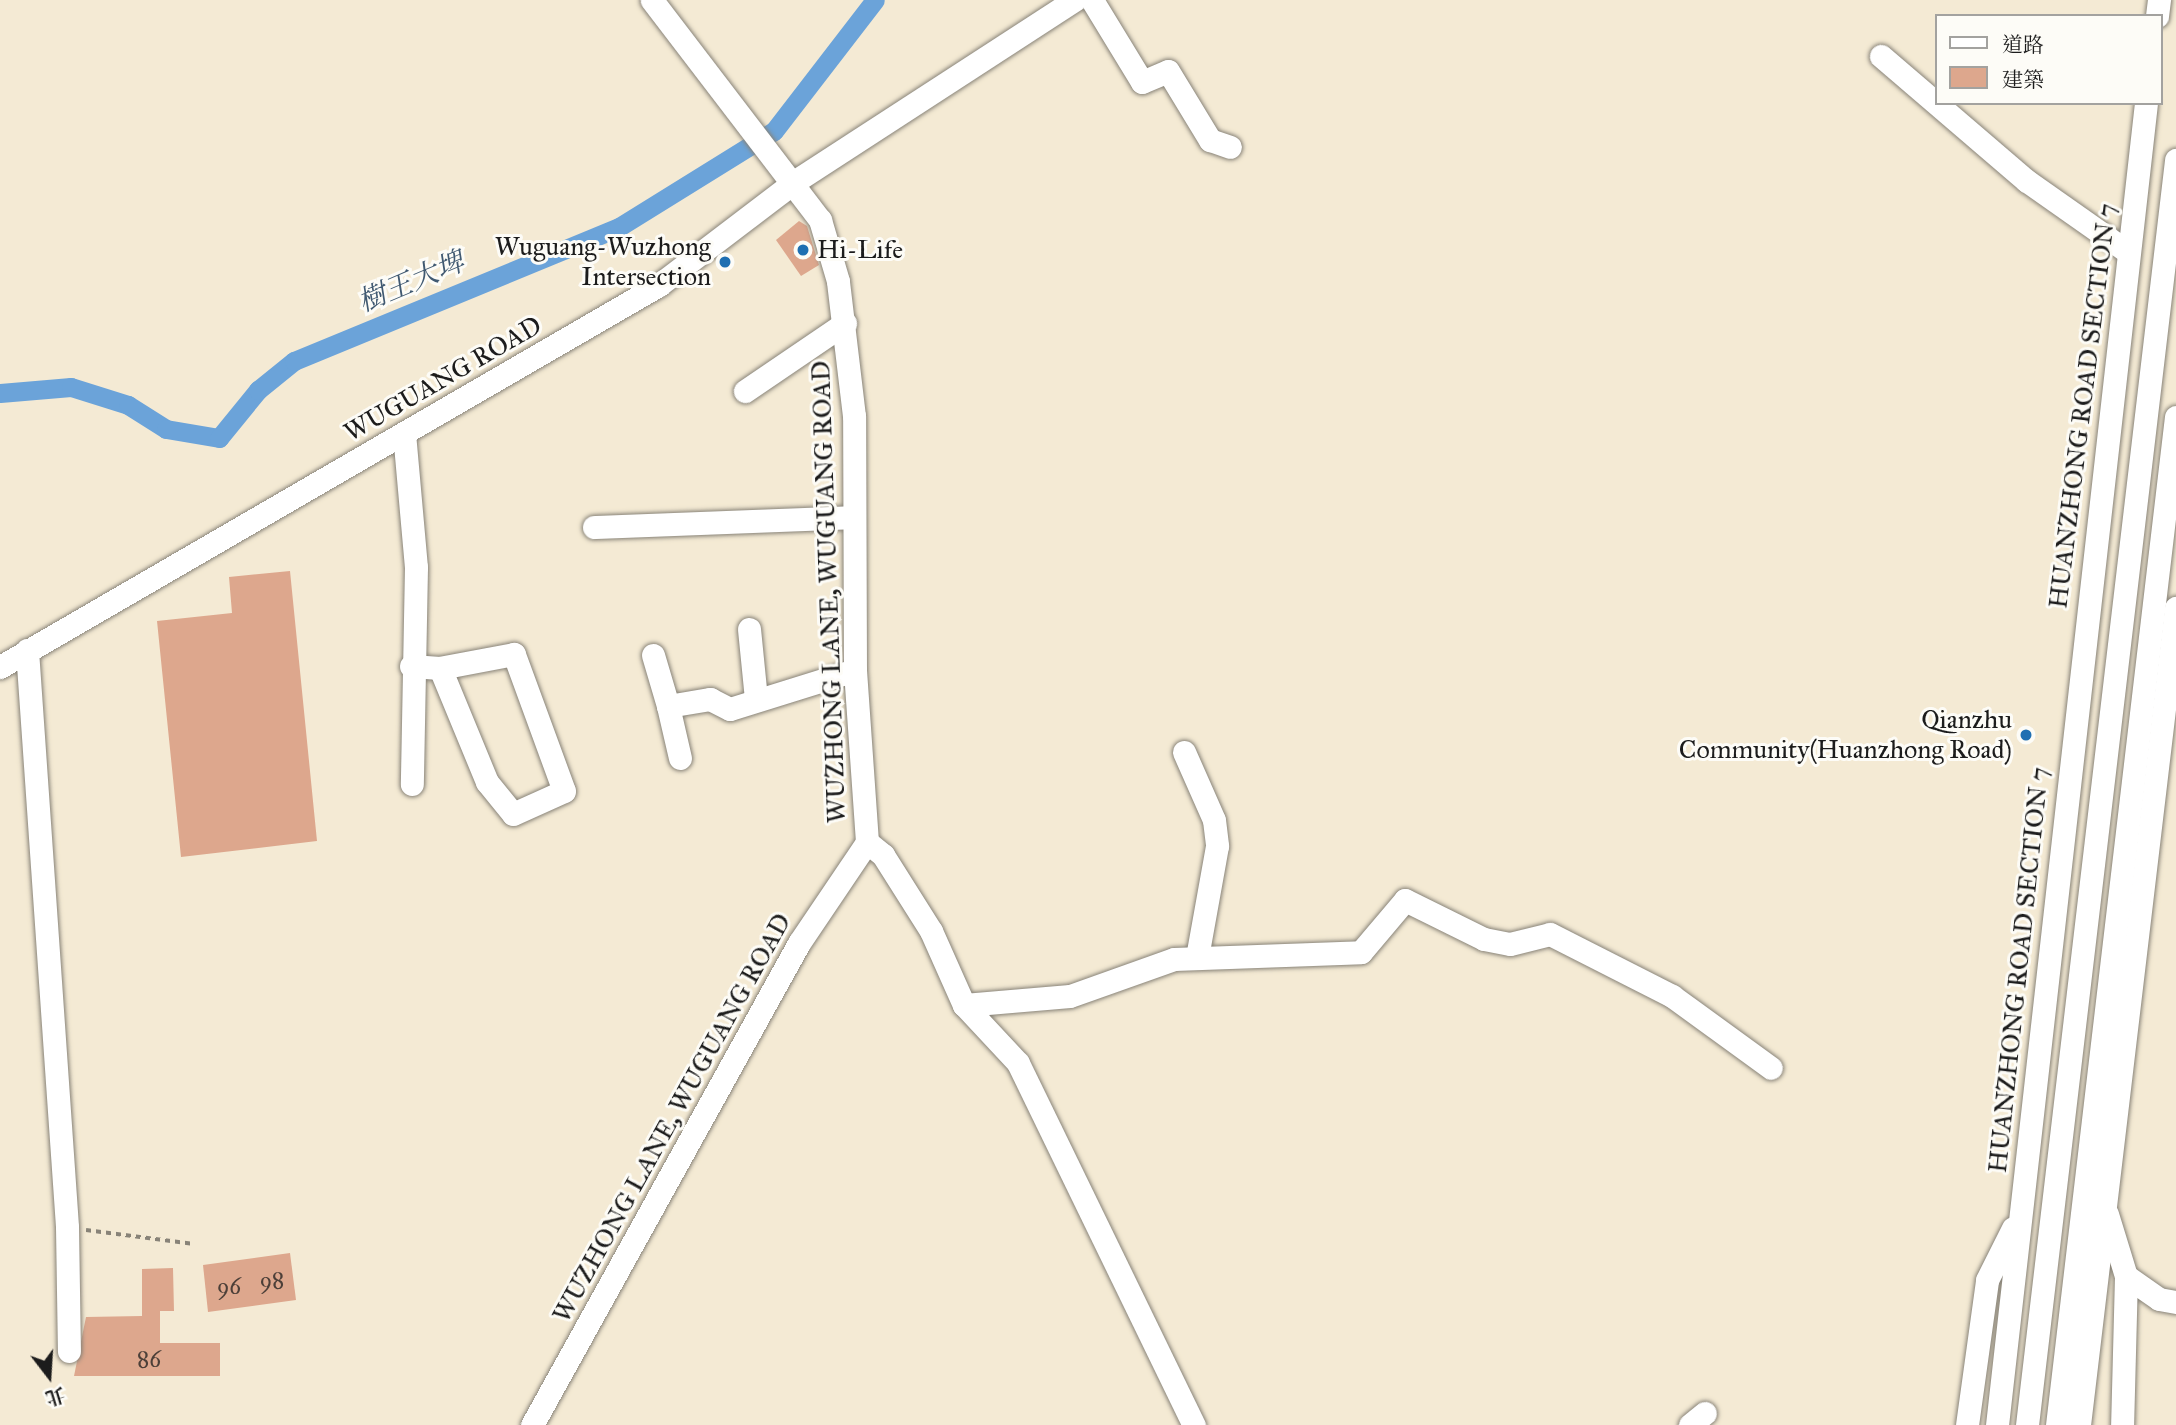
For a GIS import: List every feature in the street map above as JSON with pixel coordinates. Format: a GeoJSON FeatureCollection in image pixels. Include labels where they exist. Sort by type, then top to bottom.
{"type":"FeatureCollection","features":[{"type":"Feature","properties":{"kind":"street","name":"WUZHONG LANE, WUGUANG ROAD"},"geometry":{"type":"LineString","coordinates":[[532,1425],[799,943],[867,842],[855,670],[852,517],[855,416],[845,323],[820,220],[794,182],[652,0]]}},
{"type":"Feature","properties":{"kind":"street","name":"WUGUANG ROAD"},"geometry":{"type":"LineString","coordinates":[[0,667],[659,285],[794,182],[1074,0]]}},
{"type":"Feature","properties":{"kind":"street"},"geometry":{"type":"LineString","coordinates":[[1092,0],[1142,82],[1168,71],[1210,140],[1230,148]]}},
{"type":"Feature","properties":{"kind":"street"},"geometry":{"type":"LineString","coordinates":[[1881,56],[1934,101]]}},
{"type":"Feature","properties":{"kind":"street"},"geometry":{"type":"LineString","coordinates":[[1938,105],[2027,181],[2128,252]]}},
{"type":"Feature","properties":{"kind":"street","name":"HUANZHONG ROAD SECTION 7"},"geometry":{"type":"LineString","coordinates":[[1997,1425],[2146,105]]}},
{"type":"Feature","properties":{"kind":"street","name":"HUANZHONG ROAD SECTION 7"},"geometry":{"type":"LineString","coordinates":[[2027,1425],[2176,160]]}},
{"type":"Feature","properties":{"kind":"street"},"geometry":{"type":"LineString","coordinates":[[745,391],[845,323]]}},
{"type":"Feature","properties":{"kind":"street"},"geometry":{"type":"LineString","coordinates":[[2057,1425],[2176,417]]}},
{"type":"Feature","properties":{"kind":"street"},"geometry":{"type":"LineString","coordinates":[[404,433],[416,567],[411,666],[412,783]]}},
{"type":"Feature","properties":{"kind":"street"},"geometry":{"type":"LineString","coordinates":[[594,527],[852,517]]}},
{"type":"Feature","properties":{"kind":"street"},"geometry":{"type":"LineString","coordinates":[[2080,1425],[2176,608]]}},
{"type":"Feature","properties":{"kind":"street"},"geometry":{"type":"LineString","coordinates":[[749,629],[756,699]]}},
{"type":"Feature","properties":{"kind":"street"},"geometry":{"type":"LineString","coordinates":[[27,650],[67,1227],[69,1351]]}},
{"type":"Feature","properties":{"kind":"street"},"geometry":{"type":"LineString","coordinates":[[411,666],[440,668],[514,654],[564,792],[513,814],[487,782],[440,668]]}},
{"type":"Feature","properties":{"kind":"street"},"geometry":{"type":"LineString","coordinates":[[653,655],[680,758]]}},
{"type":"Feature","properties":{"kind":"street"},"geometry":{"type":"LineString","coordinates":[[668,706],[710,699],[730,709],[756,699],[825,684],[855,670]]}},
{"type":"Feature","properties":{"kind":"street"},"geometry":{"type":"LineString","coordinates":[[1184,752],[1214,820],[1217,846],[1197,957]]}},
{"type":"Feature","properties":{"kind":"street"},"geometry":{"type":"LineString","coordinates":[[867,842],[883,855],[931,931],[964,1005],[1018,1063],[1194,1425]]}},
{"type":"Feature","properties":{"kind":"street"},"geometry":{"type":"LineString","coordinates":[[964,1005],[1070,996],[1197,957],[1361,952],[1405,900],[1484,939],[1510,944],[1550,934],[1672,996],[1771,1068]]}},
{"type":"Feature","properties":{"kind":"street"},"geometry":{"type":"LineString","coordinates":[[2104,1205],[2126,1276],[2122,1425]]}},
{"type":"Feature","properties":{"kind":"street"},"geometry":{"type":"LineString","coordinates":[[1967,1425],[1987,1280],[2021,1209]]}},
{"type":"Feature","properties":{"kind":"street"},"geometry":{"type":"LineString","coordinates":[[2126,1276],[2159,1300],[2176,1302]]}},
{"type":"Feature","properties":{"kind":"path"},"geometry":{"type":"LineString","coordinates":[[67,1227],[194,1244]]}},
{"type":"Feature","properties":{"kind":"building","name":"Hi-Life"},"geometry":{"type":"Polygon","coordinates":[[[799,221],[807,226],[819,265],[801,276],[776,240],[799,221]]]}},
{"type":"Feature","properties":{"kind":"building"},"geometry":{"type":"Polygon","coordinates":[[[290,571],[317,841],[181,857],[157,621],[232,613],[229,577],[290,571]]]}},
{"type":"Feature","properties":{"kind":"building"},"geometry":{"type":"Polygon","coordinates":[[[290,1253],[296,1300],[208,1312],[203,1265],[290,1253]]]}},
{"type":"Feature","properties":{"kind":"building"},"geometry":{"type":"Polygon","coordinates":[[[173,1268],[174,1311],[160,1311],[160,1343],[220,1343],[220,1376],[74,1376],[86,1317],[142,1316],[142,1269],[173,1268]]]}},
{"type":"Feature","properties":{"kind":"waterway","name":"樹王大埤"},"geometry":{"type":"LineString","coordinates":[[0,393],[71,387],[128,405],[166,429],[219,438],[258,390],[294,361],[619,227],[774,131],[875,0]]}},
{"type":"Feature","properties":{"kind":"place","name":"Hi-Life"},"geometry":{"type":"Point","coordinates":[803,250]}},
{"type":"Feature","properties":{"kind":"place","name":"Wuguang-Wuzhong Intersection"},"geometry":{"type":"Point","coordinates":[725,262]}},
{"type":"Feature","properties":{"kind":"place","name":"Qianzhu Community(Huanzhong Road)"},"geometry":{"type":"Point","coordinates":[2026,735]}}]}
